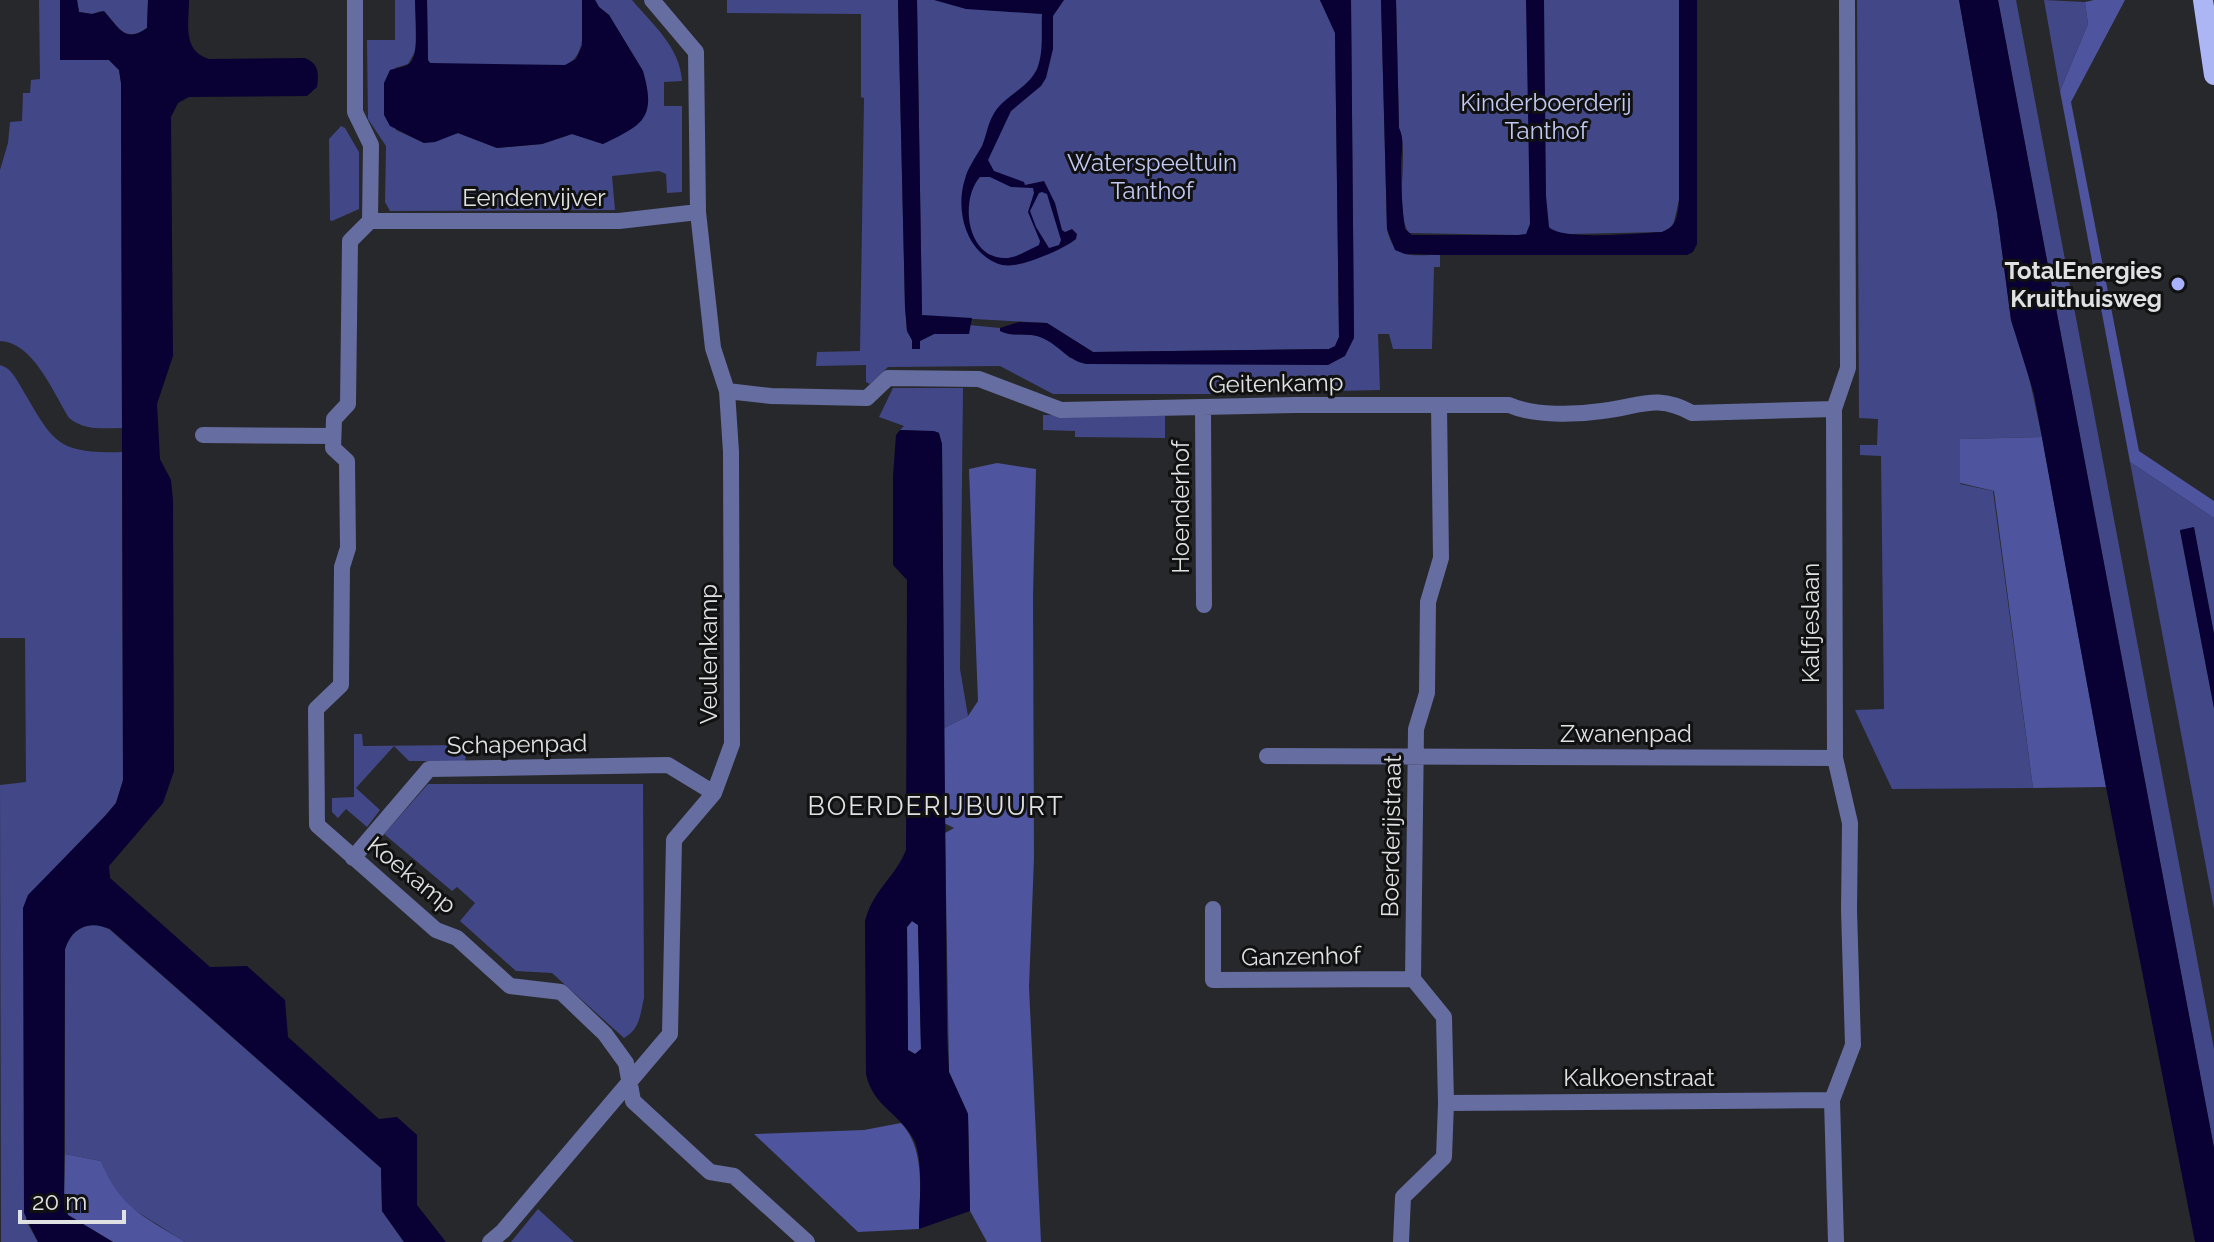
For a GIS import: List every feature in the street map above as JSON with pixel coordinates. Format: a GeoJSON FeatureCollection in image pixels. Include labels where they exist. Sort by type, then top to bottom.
{"type":"FeatureCollection","features":[{"type":"Feature","properties":{"kind":"main road"},"geometry":{"type":"LineString","coordinates":[[2203,0],[2214,75]]}},
{"type":"Feature","properties":{"kind":"street"},"geometry":{"type":"LineString","coordinates":[[203,435],[333,436],[334,419],[348,404],[350,241],[370,221],[371,145],[355,112],[355,0]]}},
{"type":"Feature","properties":{"kind":"street","name":"Veulenkamp"},"geometry":{"type":"LineString","coordinates":[[490,1242],[503,1231],[670,1034],[674,840],[714,793],[732,744],[731,452],[727,391],[713,348],[698,212],[696,52],[652,0]]}},
{"type":"Feature","properties":{"kind":"street","name":"Kalfjeslaan"},"geometry":{"type":"LineString","coordinates":[[1836,1242],[1832,1100],[1853,1045],[1850,823],[1835,758],[1834,409],[1848,368],[1847,0]]}},
{"type":"Feature","properties":{"kind":"street","name":"Eendenvijver"},"geometry":{"type":"LineString","coordinates":[[370,221],[619,221],[698,212]]}},
{"type":"Feature","properties":{"kind":"street","name":"Geitenkamp"},"geometry":{"type":"LineString","coordinates":[[727,391],[771,396],[867,398],[888,378],[979,379],[1061,410],[1509,405],[1526,412],[1600,412],[1652,402],[1674,403],[1692,413],[1834,409]]}},
{"type":"Feature","properties":{"kind":"street","name":"Boerderijstraat"},"geometry":{"type":"LineString","coordinates":[[1413,979],[1416,729],[1427,693],[1428,602],[1441,558],[1439,405]]}},
{"type":"Feature","properties":{"kind":"street","name":"Hoenderhof"},"geometry":{"type":"LineString","coordinates":[[1203,409],[1204,605]]}},
{"type":"Feature","properties":{"kind":"street","name":"Koekamp"},"geometry":{"type":"LineString","coordinates":[[333,436],[333,448],[347,461],[348,548],[342,567],[341,685],[316,709],[317,825],[436,930],[457,938],[510,986],[561,992],[605,1034],[626,1063],[633,1101],[710,1172],[734,1176],[807,1242]]}},
{"type":"Feature","properties":{"kind":"street","name":"Zwanenpad"},"geometry":{"type":"LineString","coordinates":[[1267,756],[1835,758]]}},
{"type":"Feature","properties":{"kind":"street","name":"Schapenpad"},"geometry":{"type":"LineString","coordinates":[[353,858],[429,769],[668,765],[714,793]]}},
{"type":"Feature","properties":{"kind":"street","name":"Ganzenhof"},"geometry":{"type":"LineString","coordinates":[[1213,909],[1213,980],[1413,979]]}},
{"type":"Feature","properties":{"kind":"street"},"geometry":{"type":"LineString","coordinates":[[1401,1242],[1403,1197],[1444,1157],[1444,1017],[1413,979]]}},
{"type":"Feature","properties":{"kind":"street","name":"Kalkoenstraat"},"geometry":{"type":"LineString","coordinates":[[1446,1103],[1832,1100]]}},
{"type":"Feature","properties":{"kind":"green space"},"geometry":{"type":"Polygon","coordinates":[[[39,0],[60,0],[60,60],[109,60],[119,70],[122,428],[88,427],[69,418],[32,359],[12,344],[0,341],[0,170],[10,122],[22,121],[23,93],[30,93],[31,80],[40,79],[39,0]]]}},
{"type":"Feature","properties":{"kind":"green space"},"geometry":{"type":"Polygon","coordinates":[[[77,0],[148,0],[147,28],[138,33],[126,33],[101,11],[92,14],[79,12],[77,0]]]}},
{"type":"Feature","properties":{"kind":"green space"},"geometry":{"type":"Polygon","coordinates":[[[395,0],[415,0],[416,50],[408,64],[395,68],[396,130],[424,143],[458,133],[497,148],[542,144],[572,134],[603,144],[643,71],[609,15],[595,0],[632,0],[671,47],[680,69],[682,81],[664,82],[664,106],[682,106],[682,192],[667,193],[666,174],[659,171],[612,176],[615,210],[390,211],[385,202],[386,146],[368,119],[367,40],[395,40],[395,0]]]}},
{"type":"Feature","properties":{"kind":"green space"},"geometry":{"type":"Polygon","coordinates":[[[427,0],[582,0],[581,45],[573,60],[565,66],[433,65],[428,61],[427,0]]]}},
{"type":"Feature","properties":{"kind":"green space"},"geometry":{"type":"Polygon","coordinates":[[[727,0],[898,0],[905,307],[912,349],[920,349],[920,341],[934,334],[968,334],[969,325],[1000,328],[1008,334],[1037,336],[1052,343],[1070,358],[1328,365],[1354,338],[1351,0],[1381,0],[1387,229],[1390,240],[1399,251],[1413,255],[1440,255],[1440,267],[1434,267],[1432,349],[1393,349],[1389,334],[1378,334],[1380,390],[1335,391],[1334,380],[1223,381],[1222,394],[1053,394],[1000,366],[888,367],[870,384],[866,382],[866,365],[816,366],[817,352],[860,351],[864,98],[861,97],[861,14],[727,13],[727,0]]]}},
{"type":"Feature","properties":{"kind":"green space","name":"Waterspeeltuin Tanthof"},"geometry":{"type":"Polygon","coordinates":[[[917,0],[1320,0],[1335,32],[1339,337],[1335,346],[1329,349],[1093,352],[1047,323],[922,316],[917,0]]]}},
{"type":"Feature","properties":{"kind":"green space","name":"Kinderboerderij Tanthof"},"geometry":{"type":"Polygon","coordinates":[[[1396,0],[1679,0],[1679,200],[1673,226],[1662,232],[1518,235],[1409,233],[1402,210],[1403,151],[1399,128],[1396,0]]]}},
{"type":"Feature","properties":{"kind":"green space"},"geometry":{"type":"Polygon","coordinates":[[[1857,0],[1959,0],[1997,213],[2011,320],[2027,368],[2042,437],[1960,439],[1960,484],[1993,491],[2033,788],[1892,789],[1855,710],[1884,709],[1881,456],[1860,455],[1860,445],[1877,445],[1878,419],[1859,418],[1857,0]]]}},
{"type":"Feature","properties":{"kind":"green space"},"geometry":{"type":"Polygon","coordinates":[[[1998,0],[2016,0],[2214,1049],[2214,1148],[1998,0]]]}},
{"type":"Feature","properties":{"kind":"green space"},"geometry":{"type":"Polygon","coordinates":[[[2044,0],[2085,2],[2088,24],[2060,91],[2044,0]]]}},
{"type":"Feature","properties":{"kind":"green space"},"geometry":{"type":"Polygon","coordinates":[[[341,126],[359,152],[359,209],[332,221],[329,139],[341,126]]]}},
{"type":"Feature","properties":{"kind":"green space"},"geometry":{"type":"Polygon","coordinates":[[[0,365],[12,373],[49,432],[58,440],[82,450],[122,452],[123,781],[116,803],[26,899],[26,1221],[38,1242],[1,1242],[0,785],[26,782],[25,638],[0,638],[0,365]]]}},
{"type":"Feature","properties":{"kind":"green space"},"geometry":{"type":"Polygon","coordinates":[[[893,388],[963,388],[960,669],[968,716],[944,728],[942,444],[938,432],[900,430],[904,426],[879,417],[893,388]]]}},
{"type":"Feature","properties":{"kind":"green space"},"geometry":{"type":"Polygon","coordinates":[[[1043,415],[1165,416],[1165,438],[1075,437],[1075,431],[1043,430],[1043,415]]]}},
{"type":"Feature","properties":{"kind":"green space"},"geometry":{"type":"Polygon","coordinates":[[[2130,462],[2214,518],[2214,634],[2194,528],[2180,531],[2214,708],[2214,909],[2130,462]]]}},
{"type":"Feature","properties":{"kind":"green space"},"geometry":{"type":"Polygon","coordinates":[[[354,734],[362,734],[363,746],[463,745],[465,761],[409,761],[394,746],[356,788],[380,810],[367,827],[346,809],[338,818],[332,812],[332,798],[354,797],[354,734]]]}},
{"type":"Feature","properties":{"kind":"green space"},"geometry":{"type":"Polygon","coordinates":[[[428,784],[643,784],[644,998],[638,1021],[624,1038],[552,973],[516,971],[460,921],[475,903],[457,887],[452,891],[384,834],[428,784]]]}},
{"type":"Feature","properties":{"kind":"green space"},"geometry":{"type":"Polygon","coordinates":[[[96,924],[109,929],[381,1168],[382,1211],[404,1242],[185,1242],[125,1204],[110,1184],[101,1161],[65,1154],[65,949],[76,931],[96,924]]]}},
{"type":"Feature","properties":{"kind":"green space"},"geometry":{"type":"Polygon","coordinates":[[[538,1209],[574,1242],[511,1242],[538,1209]]]}},
{"type":"Feature","properties":{"kind":"shaded area"},"geometry":{"type":"Polygon","coordinates":[[[60,0],[77,0],[79,12],[92,14],[104,11],[117,27],[132,34],[147,28],[148,0],[189,0],[189,35],[194,50],[200,55],[209,59],[305,58],[317,70],[317,87],[307,96],[189,97],[178,103],[171,117],[173,356],[157,404],[160,459],[171,480],[173,500],[174,771],[163,803],[109,866],[110,878],[210,967],[247,966],[285,1000],[288,1037],[379,1119],[397,1117],[417,1135],[417,1205],[446,1242],[404,1242],[382,1211],[381,1168],[110,929],[95,925],[82,927],[72,935],[65,949],[64,1205],[68,1215],[113,1242],[38,1242],[24,1213],[23,908],[28,895],[116,803],[123,780],[121,83],[119,70],[109,60],[60,60],[60,0]]]}},
{"type":"Feature","properties":{"kind":"shaded area"},"geometry":{"type":"Polygon","coordinates":[[[415,0],[427,0],[430,63],[565,65],[576,59],[582,46],[582,0],[595,0],[609,15],[643,71],[647,110],[636,125],[603,144],[572,134],[542,144],[497,148],[458,133],[424,143],[390,126],[384,115],[384,83],[390,70],[407,65],[415,53],[415,0]]]}},
{"type":"Feature","properties":{"kind":"shaded area"},"geometry":{"type":"Polygon","coordinates":[[[898,0],[917,0],[922,315],[972,318],[969,334],[934,334],[920,341],[920,349],[912,349],[905,307],[898,0]]]}},
{"type":"Feature","properties":{"kind":"shaded area"},"geometry":{"type":"Polygon","coordinates":[[[934,0],[1064,0],[1053,16],[1053,49],[1046,78],[1011,111],[988,160],[994,171],[1025,185],[1044,181],[1055,203],[1062,230],[1072,229],[1077,234],[1076,239],[1064,247],[1021,264],[1000,264],[981,253],[965,228],[961,198],[966,175],[996,110],[1037,69],[1042,14],[966,9],[934,0]],[[980,177],[970,199],[969,212],[974,237],[981,248],[991,255],[1008,258],[1039,245],[1028,212],[1033,188],[1011,187],[990,177],[980,177]],[[1042,192],[1030,211],[1049,248],[1059,245],[1061,240],[1047,194],[1042,192]]]}},
{"type":"Feature","properties":{"kind":"shaded area"},"geometry":{"type":"Polygon","coordinates":[[[1320,0],[1351,0],[1354,338],[1345,356],[1328,365],[1086,364],[1037,336],[1000,331],[1000,328],[1019,322],[1047,323],[1093,352],[1329,349],[1335,346],[1339,337],[1335,33],[1320,0]]]}},
{"type":"Feature","properties":{"kind":"shaded area"},"geometry":{"type":"Polygon","coordinates":[[[1381,0],[1396,0],[1405,229],[1412,235],[1526,234],[1530,224],[1526,0],[1544,0],[1549,227],[1569,234],[1602,235],[1662,232],[1671,227],[1676,219],[1679,200],[1679,0],[1697,0],[1697,244],[1693,252],[1687,255],[1440,255],[1405,254],[1395,250],[1387,229],[1381,0]]]}},
{"type":"Feature","properties":{"kind":"shaded area"},"geometry":{"type":"Polygon","coordinates":[[[1959,0],[1998,0],[2214,1148],[2214,1242],[2195,1242],[2106,787],[2034,394],[2011,320],[1997,213],[1959,0]]]}},
{"type":"Feature","properties":{"kind":"shaded area"},"geometry":{"type":"Polygon","coordinates":[[[2125,0],[2071,102],[2139,451],[2214,501],[2214,518],[2130,462],[2060,91],[2088,24],[2085,2],[2125,0]]]}},
{"type":"Feature","properties":{"kind":"shaded area"},"geometry":{"type":"Polygon","coordinates":[[[900,430],[934,431],[939,433],[942,444],[947,1033],[949,1072],[968,1114],[970,1211],[919,1229],[920,1171],[914,1140],[874,1094],[866,1074],[865,921],[874,900],[906,850],[907,580],[893,565],[896,435],[900,430]],[[912,921],[907,927],[908,1050],[915,1054],[921,1049],[918,925],[912,921]]]}},
{"type":"Feature","properties":{"kind":"shaded area"},"geometry":{"type":"Polygon","coordinates":[[[2042,437],[2106,787],[2033,788],[1994,491],[1960,483],[1960,439],[2042,437]]]}},
{"type":"Feature","properties":{"kind":"shaded area"},"geometry":{"type":"Polygon","coordinates":[[[997,463],[1036,469],[1034,858],[1029,987],[1041,1242],[987,1242],[970,1211],[968,1114],[949,1072],[945,833],[954,828],[944,823],[944,728],[968,716],[978,701],[969,469],[997,463]]]}},
{"type":"Feature","properties":{"kind":"shaded area"},"geometry":{"type":"Polygon","coordinates":[[[2194,527],[2214,634],[2214,708],[2180,530],[2194,527]]]}},
{"type":"Feature","properties":{"kind":"shaded area"},"geometry":{"type":"Polygon","coordinates":[[[912,921],[918,925],[921,1049],[915,1054],[908,1050],[907,927],[912,921]]]}},
{"type":"Feature","properties":{"kind":"shaded area"},"geometry":{"type":"Polygon","coordinates":[[[901,1123],[915,1146],[918,1160],[919,1229],[858,1232],[754,1134],[864,1130],[901,1123]]]}},
{"type":"Feature","properties":{"kind":"shaded area"},"geometry":{"type":"Polygon","coordinates":[[[65,1154],[101,1161],[125,1201],[145,1218],[185,1242],[113,1242],[68,1215],[64,1205],[65,1154]]]}},
{"type":"Feature","properties":{"kind":"place","name":"TotalEnergies Kruithuisweg"},"geometry":{"type":"Point","coordinates":[2178,284]}},
{"type":"Feature","properties":{"kind":"district","name":"BOERDERIJBUURT"},"geometry":{"type":"Point","coordinates":[936,806]}}]}
